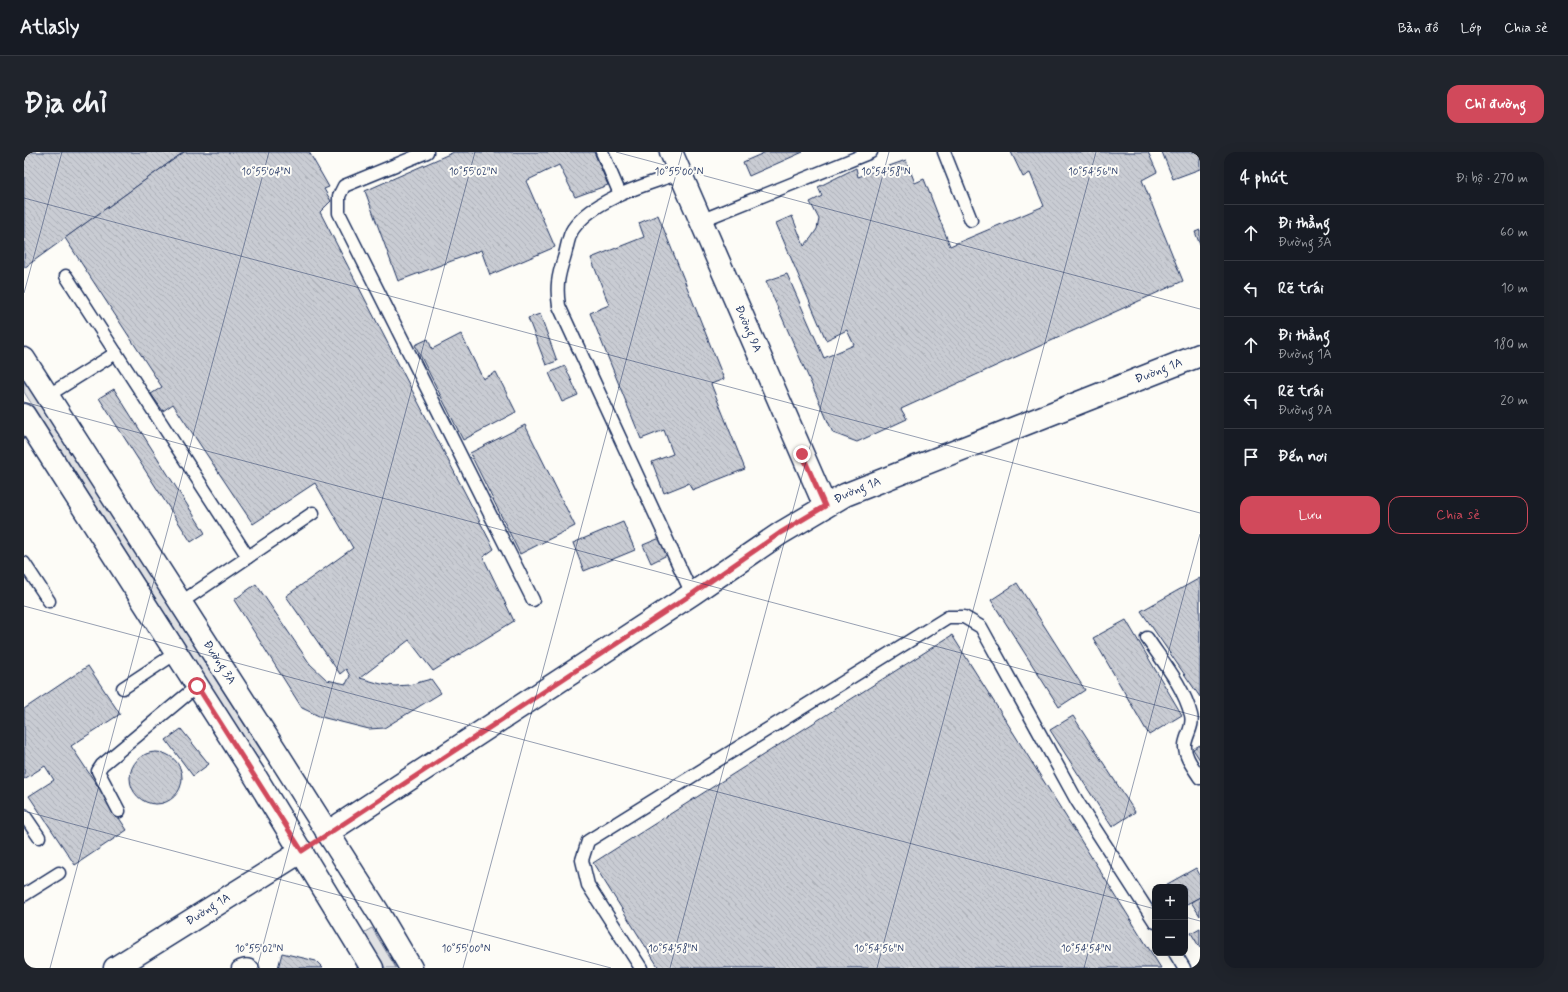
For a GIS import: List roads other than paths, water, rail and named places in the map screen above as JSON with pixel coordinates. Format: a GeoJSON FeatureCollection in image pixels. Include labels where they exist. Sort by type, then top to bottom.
{"type":"FeatureCollection","features":[{"type":"Feature","properties":{"kind":"street","name":"Đường 9A"},"geometry":{"type":"LineString","coordinates":[[671,152],[825,506]]}},
{"type":"Feature","properties":{"kind":"street","name":"Đường 1A"},"geometry":{"type":"LineString","coordinates":[[115,968],[302,851],[327,833],[692,594],[780,533],[825,506],[845,495],[889,477],[1200,355]]}},
{"type":"Feature","properties":{"kind":"street","name":"Đường 3A"},"geometry":{"type":"LineString","coordinates":[[24,359],[281,759],[378,912],[411,968]]}},
{"type":"Feature","properties":{"kind":"street"},"geometry":{"type":"LineString","coordinates":[[24,416],[302,851],[372,968]]}},
{"type":"Feature","properties":{"kind":"lane"},"geometry":{"type":"LineString","coordinates":[[427,152],[344,186],[339,196],[339,213],[533,600]]}},
{"type":"Feature","properties":{"kind":"lane"},"geometry":{"type":"LineString","coordinates":[[602,152],[620,194]]}},
{"type":"Feature","properties":{"kind":"lane"},"geometry":{"type":"LineString","coordinates":[[700,221],[871,152]]}},
{"type":"Feature","properties":{"kind":"lane"},"geometry":{"type":"LineString","coordinates":[[944,152],[971,220]]}},
{"type":"Feature","properties":{"kind":"lane"},"geometry":{"type":"LineString","coordinates":[[680,173],[620,194],[584,216],[572,230],[560,268],[557,289],[559,306],[692,594]]}},
{"type":"Feature","properties":{"kind":"lane"},"geometry":{"type":"LineString","coordinates":[[66,276],[248,557]]}},
{"type":"Feature","properties":{"kind":"lane"},"geometry":{"type":"LineString","coordinates":[[47,396],[116,353]]}},
{"type":"Feature","properties":{"kind":"lane"},"geometry":{"type":"LineString","coordinates":[[180,603],[313,513]]}},
{"type":"Feature","properties":{"kind":"lane"},"geometry":{"type":"LineString","coordinates":[[24,563],[49,601]]}},
{"type":"Feature","properties":{"kind":"lane"},"geometry":{"type":"LineString","coordinates":[[641,968],[588,885],[582,860],[588,841],[948,617],[964,617],[981,627],[1077,801],[1154,920]]}},
{"type":"Feature","properties":{"kind":"lane"},"geometry":{"type":"LineString","coordinates":[[1147,638],[1178,683],[1192,717],[1190,732],[1185,745],[1186,756],[1200,778]]}},
{"type":"Feature","properties":{"kind":"lane"},"geometry":{"type":"LineString","coordinates":[[123,688],[176,653]]}},
{"type":"Feature","properties":{"kind":"lane"},"geometry":{"type":"LineString","coordinates":[[119,811],[98,771],[102,765],[197,686]]}},
{"type":"Feature","properties":{"kind":"lane"},"geometry":{"type":"LineString","coordinates":[[24,815],[39,837]]}},
{"type":"Feature","properties":{"kind":"lane"},"geometry":{"type":"LineString","coordinates":[[24,895],[59,873]]}},
{"type":"Feature","properties":{"kind":"lane"},"geometry":{"type":"LineString","coordinates":[[1177,956],[1184,968]]}},
{"type":"Feature","properties":{"kind":"lane"},"geometry":{"type":"LineString","coordinates":[[238,968],[242,965],[247,965],[253,968]]}}]}
